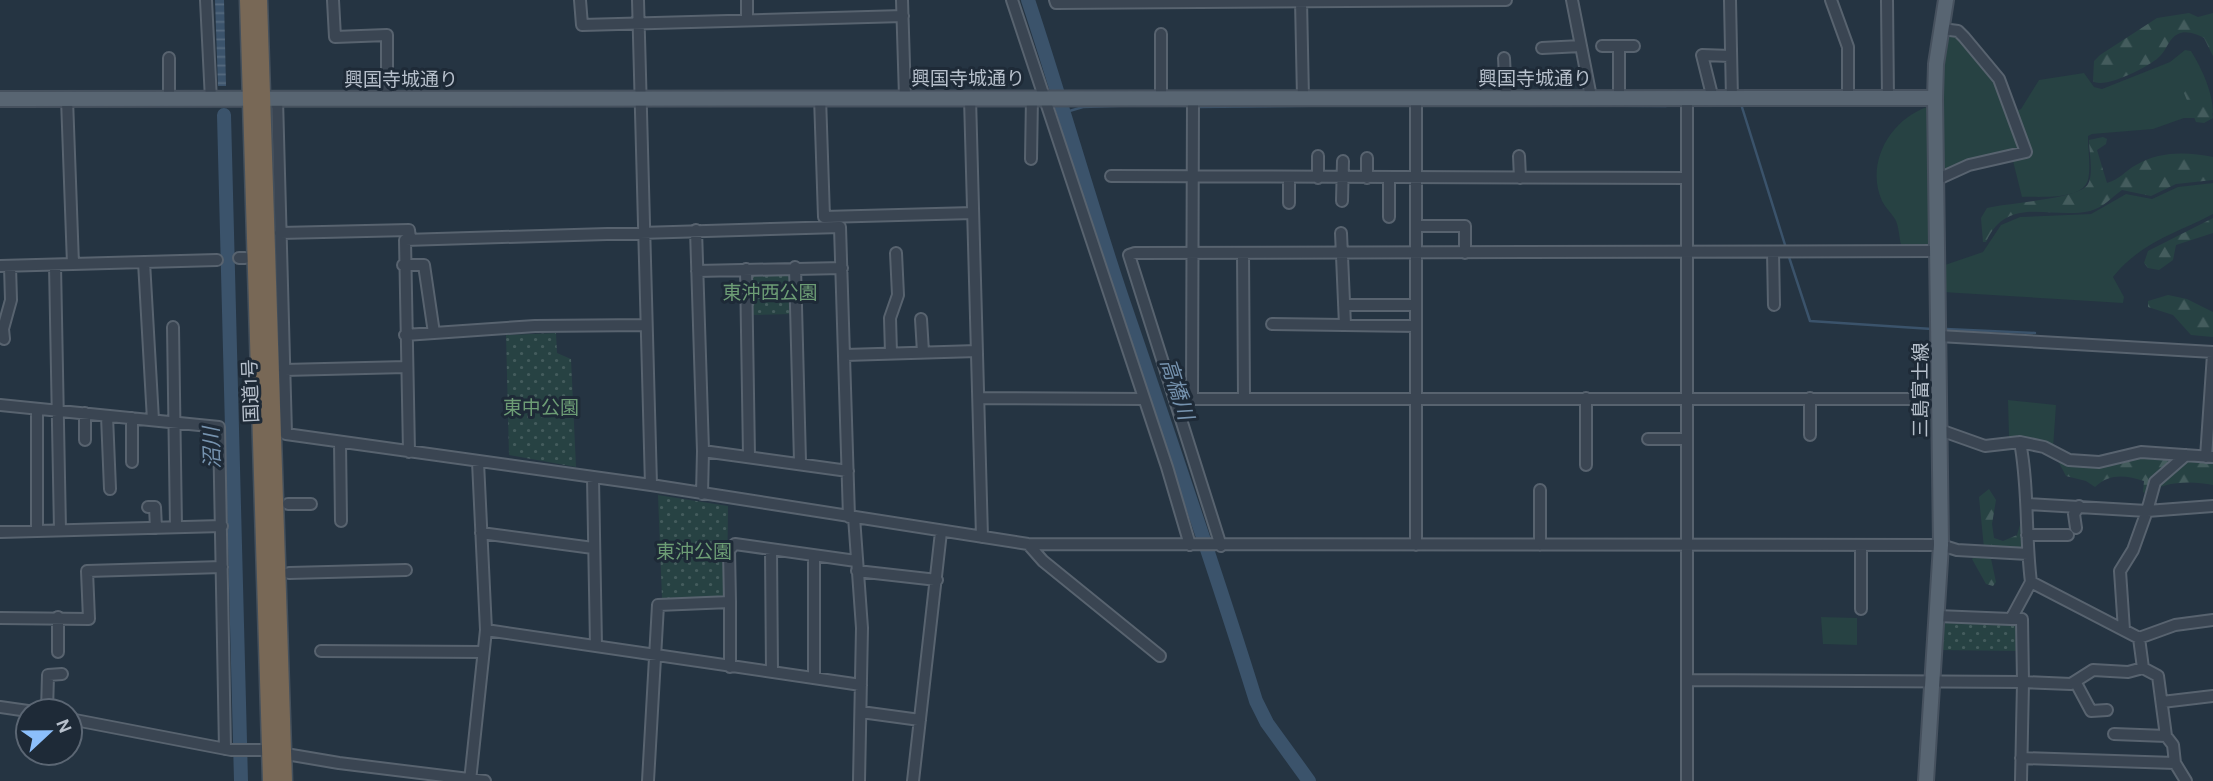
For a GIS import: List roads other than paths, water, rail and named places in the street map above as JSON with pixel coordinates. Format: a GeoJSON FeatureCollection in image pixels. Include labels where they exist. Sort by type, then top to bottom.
{"type":"FeatureCollection","features":[{"type":"Feature","properties":{"kind":"highway","name":"国道1号"},"geometry":{"type":"LineString","coordinates":[[248,0],[263,99]]}},
{"type":"Feature","properties":{"kind":"highway","name":"国道1号"},"geometry":{"type":"LineString","coordinates":[[259,0],[277,752],[284,781]]}},
{"type":"Feature","properties":{"kind":"highway","name":"国道1号"},"geometry":{"type":"LineString","coordinates":[[271,781],[277,752]]}},
{"type":"Feature","properties":{"kind":"main road","name":"三島富士線"},"geometry":{"type":"LineString","coordinates":[[1926,781],[1941,545],[1936,98],[1946,0]]}},
{"type":"Feature","properties":{"kind":"main road","name":"興国寺城通り"},"geometry":{"type":"LineString","coordinates":[[0,99],[1071,97],[1161,98],[1192,103],[1416,97],[1936,98]]}},
{"type":"Feature","properties":{"kind":"street"},"geometry":{"type":"LineString","coordinates":[[206,0],[211,100]]}},
{"type":"Feature","properties":{"kind":"street"},"geometry":{"type":"LineString","coordinates":[[333,0],[335,37],[387,35],[387,99]]}},
{"type":"Feature","properties":{"kind":"street"},"geometry":{"type":"LineString","coordinates":[[580,0],[582,25],[903,16]]}},
{"type":"Feature","properties":{"kind":"street"},"geometry":{"type":"LineString","coordinates":[[638,0],[651,485]]}},
{"type":"Feature","properties":{"kind":"street"},"geometry":{"type":"LineString","coordinates":[[747,0],[747,20]]}},
{"type":"Feature","properties":{"kind":"street"},"geometry":{"type":"LineString","coordinates":[[902,0],[905,97]]}},
{"type":"Feature","properties":{"kind":"street"},"geometry":{"type":"LineString","coordinates":[[1012,0],[1192,545]]}},
{"type":"Feature","properties":{"kind":"street"},"geometry":{"type":"LineString","coordinates":[[1055,0],[1056,3],[1506,0]]}},
{"type":"Feature","properties":{"kind":"street"},"geometry":{"type":"LineString","coordinates":[[1572,0],[1591,97]]}},
{"type":"Feature","properties":{"kind":"street"},"geometry":{"type":"LineString","coordinates":[[1730,0],[1731,99]]}},
{"type":"Feature","properties":{"kind":"street"},"geometry":{"type":"LineString","coordinates":[[1831,0],[1848,47],[1848,98]]}},
{"type":"Feature","properties":{"kind":"street"},"geometry":{"type":"LineString","coordinates":[[1887,0],[1888,99]]}},
{"type":"Feature","properties":{"kind":"street"},"geometry":{"type":"LineString","coordinates":[[1301,1],[1303,98]]}},
{"type":"Feature","properties":{"kind":"street"},"geometry":{"type":"LineString","coordinates":[[1936,180],[1969,165],[2026,152],[1999,79],[1958,31],[1942,29]]}},
{"type":"Feature","properties":{"kind":"street"},"geometry":{"type":"LineString","coordinates":[[1161,34],[1161,98]]}},
{"type":"Feature","properties":{"kind":"street"},"geometry":{"type":"LineString","coordinates":[[1542,48],[1581,46]]}},
{"type":"Feature","properties":{"kind":"street"},"geometry":{"type":"LineString","coordinates":[[1601,46],[1634,46]]}},
{"type":"Feature","properties":{"kind":"street"},"geometry":{"type":"LineString","coordinates":[[1619,46],[1619,98]]}},
{"type":"Feature","properties":{"kind":"street"},"geometry":{"type":"LineString","coordinates":[[1713,99],[1702,55],[1731,56]]}},
{"type":"Feature","properties":{"kind":"street"},"geometry":{"type":"LineString","coordinates":[[169,58],[169,100]]}},
{"type":"Feature","properties":{"kind":"street"},"geometry":{"type":"LineString","coordinates":[[1504,58],[1506,97]]}},
{"type":"Feature","properties":{"kind":"street"},"geometry":{"type":"LineString","coordinates":[[820,97],[824,217],[973,213]]}},
{"type":"Feature","properties":{"kind":"street"},"geometry":{"type":"LineString","coordinates":[[970,97],[982,537]]}},
{"type":"Feature","properties":{"kind":"street"},"geometry":{"type":"LineString","coordinates":[[1031,159],[1042,97]]}},
{"type":"Feature","properties":{"kind":"street"},"geometry":{"type":"LineString","coordinates":[[1416,97],[1416,545]]}},
{"type":"Feature","properties":{"kind":"street"},"geometry":{"type":"LineString","coordinates":[[1687,98],[1688,781]]}},
{"type":"Feature","properties":{"kind":"street"},"geometry":{"type":"LineString","coordinates":[[68,99],[73,264]]}},
{"type":"Feature","properties":{"kind":"street"},"geometry":{"type":"LineString","coordinates":[[263,99],[280,233],[286,434],[651,485],[1028,544],[1941,545],[1957,550],[2028,554]]}},
{"type":"Feature","properties":{"kind":"street"},"geometry":{"type":"LineString","coordinates":[[1192,103],[1192,399]]}},
{"type":"Feature","properties":{"kind":"street"},"geometry":{"type":"LineString","coordinates":[[1318,156],[1318,178]]}},
{"type":"Feature","properties":{"kind":"street"},"geometry":{"type":"LineString","coordinates":[[1520,156],[1520,178]]}},
{"type":"Feature","properties":{"kind":"street"},"geometry":{"type":"LineString","coordinates":[[1367,158],[1367,178]]}},
{"type":"Feature","properties":{"kind":"street"},"geometry":{"type":"LineString","coordinates":[[1342,201],[1343,161]]}},
{"type":"Feature","properties":{"kind":"street"},"geometry":{"type":"LineString","coordinates":[[1111,176],[1687,178]]}},
{"type":"Feature","properties":{"kind":"street"},"geometry":{"type":"LineString","coordinates":[[1289,178],[1289,203]]}},
{"type":"Feature","properties":{"kind":"street"},"geometry":{"type":"LineString","coordinates":[[1389,178],[1389,217]]}},
{"type":"Feature","properties":{"kind":"street"},"geometry":{"type":"LineString","coordinates":[[1416,226],[1465,226],[1465,253]]}},
{"type":"Feature","properties":{"kind":"street"},"geometry":{"type":"LineString","coordinates":[[409,452],[403,245],[410,238],[840,227],[848,471],[862,628],[859,781]]}},
{"type":"Feature","properties":{"kind":"street"},"geometry":{"type":"LineString","coordinates":[[280,233],[409,230],[410,238]]}},
{"type":"Feature","properties":{"kind":"street"},"geometry":{"type":"LineString","coordinates":[[696,230],[702,494]]}},
{"type":"Feature","properties":{"kind":"street"},"geometry":{"type":"LineString","coordinates":[[1342,233],[1345,325]]}},
{"type":"Feature","properties":{"kind":"street"},"geometry":{"type":"LineString","coordinates":[[1221,546],[1129,256],[1135,253],[1936,251]]}},
{"type":"Feature","properties":{"kind":"street"},"geometry":{"type":"LineString","coordinates":[[1774,305],[1782,252]]}},
{"type":"Feature","properties":{"kind":"street"},"geometry":{"type":"LineString","coordinates":[[891,353],[890,318],[898,295],[897,253]]}},
{"type":"Feature","properties":{"kind":"street"},"geometry":{"type":"LineString","coordinates":[[1243,253],[1244,397]]}},
{"type":"Feature","properties":{"kind":"street"},"geometry":{"type":"LineString","coordinates":[[4,339],[3,329],[11,300],[5,266],[217,260]]}},
{"type":"Feature","properties":{"kind":"street"},"geometry":{"type":"LineString","coordinates":[[144,262],[153,420]]}},
{"type":"Feature","properties":{"kind":"street"},"geometry":{"type":"LineString","coordinates":[[55,265],[60,530]]}},
{"type":"Feature","properties":{"kind":"street"},"geometry":{"type":"LineString","coordinates":[[404,265],[424,265],[434,333]]}},
{"type":"Feature","properties":{"kind":"street"},"geometry":{"type":"LineString","coordinates":[[795,267],[800,462]]}},
{"type":"Feature","properties":{"kind":"street"},"geometry":{"type":"LineString","coordinates":[[697,271],[842,268]]}},
{"type":"Feature","properties":{"kind":"street"},"geometry":{"type":"LineString","coordinates":[[746,269],[749,456]]}},
{"type":"Feature","properties":{"kind":"street"},"geometry":{"type":"LineString","coordinates":[[1344,305],[1416,305]]}},
{"type":"Feature","properties":{"kind":"street"},"geometry":{"type":"LineString","coordinates":[[921,318],[922,352]]}},
{"type":"Feature","properties":{"kind":"street"},"geometry":{"type":"LineString","coordinates":[[1272,324],[1416,326]]}},
{"type":"Feature","properties":{"kind":"street"},"geometry":{"type":"LineString","coordinates":[[405,335],[535,326],[646,325]]}},
{"type":"Feature","properties":{"kind":"street"},"geometry":{"type":"LineString","coordinates":[[173,327],[176,527]]}},
{"type":"Feature","properties":{"kind":"street"},"geometry":{"type":"LineString","coordinates":[[1939,336],[2213,353],[2210,457],[2141,452],[2099,462],[2069,460],[2044,447],[2020,442],[1985,446],[1940,430]]}},
{"type":"Feature","properties":{"kind":"street"},"geometry":{"type":"LineString","coordinates":[[845,355],[977,351]]}},
{"type":"Feature","properties":{"kind":"street"},"geometry":{"type":"LineString","coordinates":[[284,370],[406,367]]}},
{"type":"Feature","properties":{"kind":"street"},"geometry":{"type":"LineString","coordinates":[[1176,400],[1244,397],[1940,399]]}},
{"type":"Feature","properties":{"kind":"street"},"geometry":{"type":"LineString","coordinates":[[979,398],[1144,399]]}},
{"type":"Feature","properties":{"kind":"street"},"geometry":{"type":"LineString","coordinates":[[1586,398],[1587,465]]}},
{"type":"Feature","properties":{"kind":"street"},"geometry":{"type":"LineString","coordinates":[[1810,398],[1810,435]]}},
{"type":"Feature","properties":{"kind":"street"},"geometry":{"type":"LineString","coordinates":[[0,405],[219,428],[228,750]]}},
{"type":"Feature","properties":{"kind":"street"},"geometry":{"type":"LineString","coordinates":[[37,409],[37,531]]}},
{"type":"Feature","properties":{"kind":"street"},"geometry":{"type":"LineString","coordinates":[[85,413],[85,440]]}},
{"type":"Feature","properties":{"kind":"street"},"geometry":{"type":"LineString","coordinates":[[107,416],[110,489]]}},
{"type":"Feature","properties":{"kind":"street"},"geometry":{"type":"LineString","coordinates":[[132,418],[132,462]]}},
{"type":"Feature","properties":{"kind":"street"},"geometry":{"type":"LineString","coordinates":[[1648,439],[1687,439]]}},
{"type":"Feature","properties":{"kind":"street"},"geometry":{"type":"LineString","coordinates":[[340,442],[341,521]]}},
{"type":"Feature","properties":{"kind":"street"},"geometry":{"type":"LineString","coordinates":[[2011,619],[2031,582],[2027,535],[2029,504],[2020,442]]}},
{"type":"Feature","properties":{"kind":"street"},"geometry":{"type":"LineString","coordinates":[[703,451],[800,462],[848,471]]}},
{"type":"Feature","properties":{"kind":"street"},"geometry":{"type":"LineString","coordinates":[[2124,630],[2120,572],[2133,550],[2155,482],[2186,454]]}},
{"type":"Feature","properties":{"kind":"street"},"geometry":{"type":"LineString","coordinates":[[470,780],[486,630],[478,462]]}},
{"type":"Feature","properties":{"kind":"street"},"geometry":{"type":"LineString","coordinates":[[593,478],[596,646]]}},
{"type":"Feature","properties":{"kind":"street"},"geometry":{"type":"LineString","coordinates":[[1540,490],[1540,545]]}},
{"type":"Feature","properties":{"kind":"street"},"geometry":{"type":"LineString","coordinates":[[288,504],[311,503]]}},
{"type":"Feature","properties":{"kind":"street"},"geometry":{"type":"LineString","coordinates":[[2029,504],[2147,511],[2213,506]]}},
{"type":"Feature","properties":{"kind":"street"},"geometry":{"type":"LineString","coordinates":[[2027,535],[2072,532],[2074,514],[2079,506]]}},
{"type":"Feature","properties":{"kind":"street"},"geometry":{"type":"LineString","coordinates":[[148,507],[155,507],[156,528]]}},
{"type":"Feature","properties":{"kind":"street"},"geometry":{"type":"LineString","coordinates":[[0,532],[222,526]]}},
{"type":"Feature","properties":{"kind":"street"},"geometry":{"type":"LineString","coordinates":[[913,781],[941,531]]}},
{"type":"Feature","properties":{"kind":"street"},"geometry":{"type":"LineString","coordinates":[[481,533],[593,548]]}},
{"type":"Feature","properties":{"kind":"street"},"geometry":{"type":"LineString","coordinates":[[730,667],[729,550],[736,544],[937,580]]}},
{"type":"Feature","properties":{"kind":"street"},"geometry":{"type":"LineString","coordinates":[[1028,544],[1043,561],[1160,656]]}},
{"type":"Feature","properties":{"kind":"street"},"geometry":{"type":"LineString","coordinates":[[1861,545],[1861,609]]}},
{"type":"Feature","properties":{"kind":"street"},"geometry":{"type":"LineString","coordinates":[[771,550],[772,672]]}},
{"type":"Feature","properties":{"kind":"street"},"geometry":{"type":"LineString","coordinates":[[814,556],[814,678]]}},
{"type":"Feature","properties":{"kind":"street"},"geometry":{"type":"LineString","coordinates":[[0,618],[89,619],[87,571],[222,568]]}},
{"type":"Feature","properties":{"kind":"street"},"geometry":{"type":"LineString","coordinates":[[289,573],[406,570]]}},
{"type":"Feature","properties":{"kind":"street"},"geometry":{"type":"LineString","coordinates":[[2031,582],[2139,638],[2175,625],[2213,620]]}},
{"type":"Feature","properties":{"kind":"street"},"geometry":{"type":"LineString","coordinates":[[648,781],[658,605],[730,602]]}},
{"type":"Feature","properties":{"kind":"street"},"geometry":{"type":"LineString","coordinates":[[1937,616],[2022,619],[2021,781]]}},
{"type":"Feature","properties":{"kind":"street"},"geometry":{"type":"LineString","coordinates":[[58,617],[58,652]]}},
{"type":"Feature","properties":{"kind":"street"},"geometry":{"type":"LineString","coordinates":[[486,630],[861,685]]}},
{"type":"Feature","properties":{"kind":"street"},"geometry":{"type":"LineString","coordinates":[[2139,638],[2143,668]]}},
{"type":"Feature","properties":{"kind":"street"},"geometry":{"type":"LineString","coordinates":[[321,651],[483,652]]}},
{"type":"Feature","properties":{"kind":"street"},"geometry":{"type":"LineString","coordinates":[[2076,683],[2078,678],[2093,670],[2105,668],[2128,672],[2143,668],[2158,676],[2166,736],[2173,745],[2175,763],[2186,781]]}},
{"type":"Feature","properties":{"kind":"street"},"geometry":{"type":"LineString","coordinates":[[47,697],[48,675],[62,674]]}},
{"type":"Feature","properties":{"kind":"street"},"geometry":{"type":"LineString","coordinates":[[1687,680],[1933,679],[2076,683]]}},
{"type":"Feature","properties":{"kind":"street"},"geometry":{"type":"LineString","coordinates":[[2076,683],[2091,711],[2108,710]]}},
{"type":"Feature","properties":{"kind":"street"},"geometry":{"type":"LineString","coordinates":[[2163,702],[2213,696]]}},
{"type":"Feature","properties":{"kind":"street"},"geometry":{"type":"LineString","coordinates":[[2163,702],[2171,721]]}},
{"type":"Feature","properties":{"kind":"street"},"geometry":{"type":"LineString","coordinates":[[861,712],[920,720]]}},
{"type":"Feature","properties":{"kind":"street"},"geometry":{"type":"LineString","coordinates":[[84,722],[228,750],[277,752],[485,781]]}},
{"type":"Feature","properties":{"kind":"street"},"geometry":{"type":"LineString","coordinates":[[2114,734],[2166,736]]}},
{"type":"Feature","properties":{"kind":"street"},"geometry":{"type":"LineString","coordinates":[[2021,758],[2175,763]]}},
{"type":"Feature","properties":{"kind":"water"},"geometry":{"type":"Polygon","coordinates":[[[215,0],[224,0],[226,86],[218,86],[215,0]]]}},
{"type":"Feature","properties":{"kind":"waterway","name":"高橋川"},"geometry":{"type":"LineString","coordinates":[[1028,0],[1110,261],[1256,701],[1267,723],[1309,781]]}},
{"type":"Feature","properties":{"kind":"waterway"},"geometry":{"type":"LineString","coordinates":[[1741,104],[1786,248]]}},
{"type":"Feature","properties":{"kind":"waterway"},"geometry":{"type":"LineString","coordinates":[[1066,112],[1083,107],[1144,105]]}},
{"type":"Feature","properties":{"kind":"waterway"},"geometry":{"type":"LineString","coordinates":[[1151,105],[1190,106]]}},
{"type":"Feature","properties":{"kind":"waterway"},"geometry":{"type":"LineString","coordinates":[[1197,107],[1379,105]]}},
{"type":"Feature","properties":{"kind":"waterway"},"geometry":{"type":"LineString","coordinates":[[1477,105],[1666,106]]}},
{"type":"Feature","properties":{"kind":"waterway","name":"沼川"},"geometry":{"type":"LineString","coordinates":[[224,115],[241,781]]}},
{"type":"Feature","properties":{"kind":"waterway"},"geometry":{"type":"LineString","coordinates":[[1788,254],[1810,321],[1932,329]]}},
{"type":"Feature","properties":{"kind":"waterway"},"geometry":{"type":"LineString","coordinates":[[1946,329],[2035,333]]}},
{"type":"Feature","properties":{"kind":"park label","name":"東沖西公園"},"geometry":{"type":"Point","coordinates":[770,292]}},
{"type":"Feature","properties":{"kind":"park label","name":"東中公園"},"geometry":{"type":"Point","coordinates":[541,407]}},
{"type":"Feature","properties":{"kind":"park label","name":"東沖公園"},"geometry":{"type":"Point","coordinates":[694,551]}}]}
